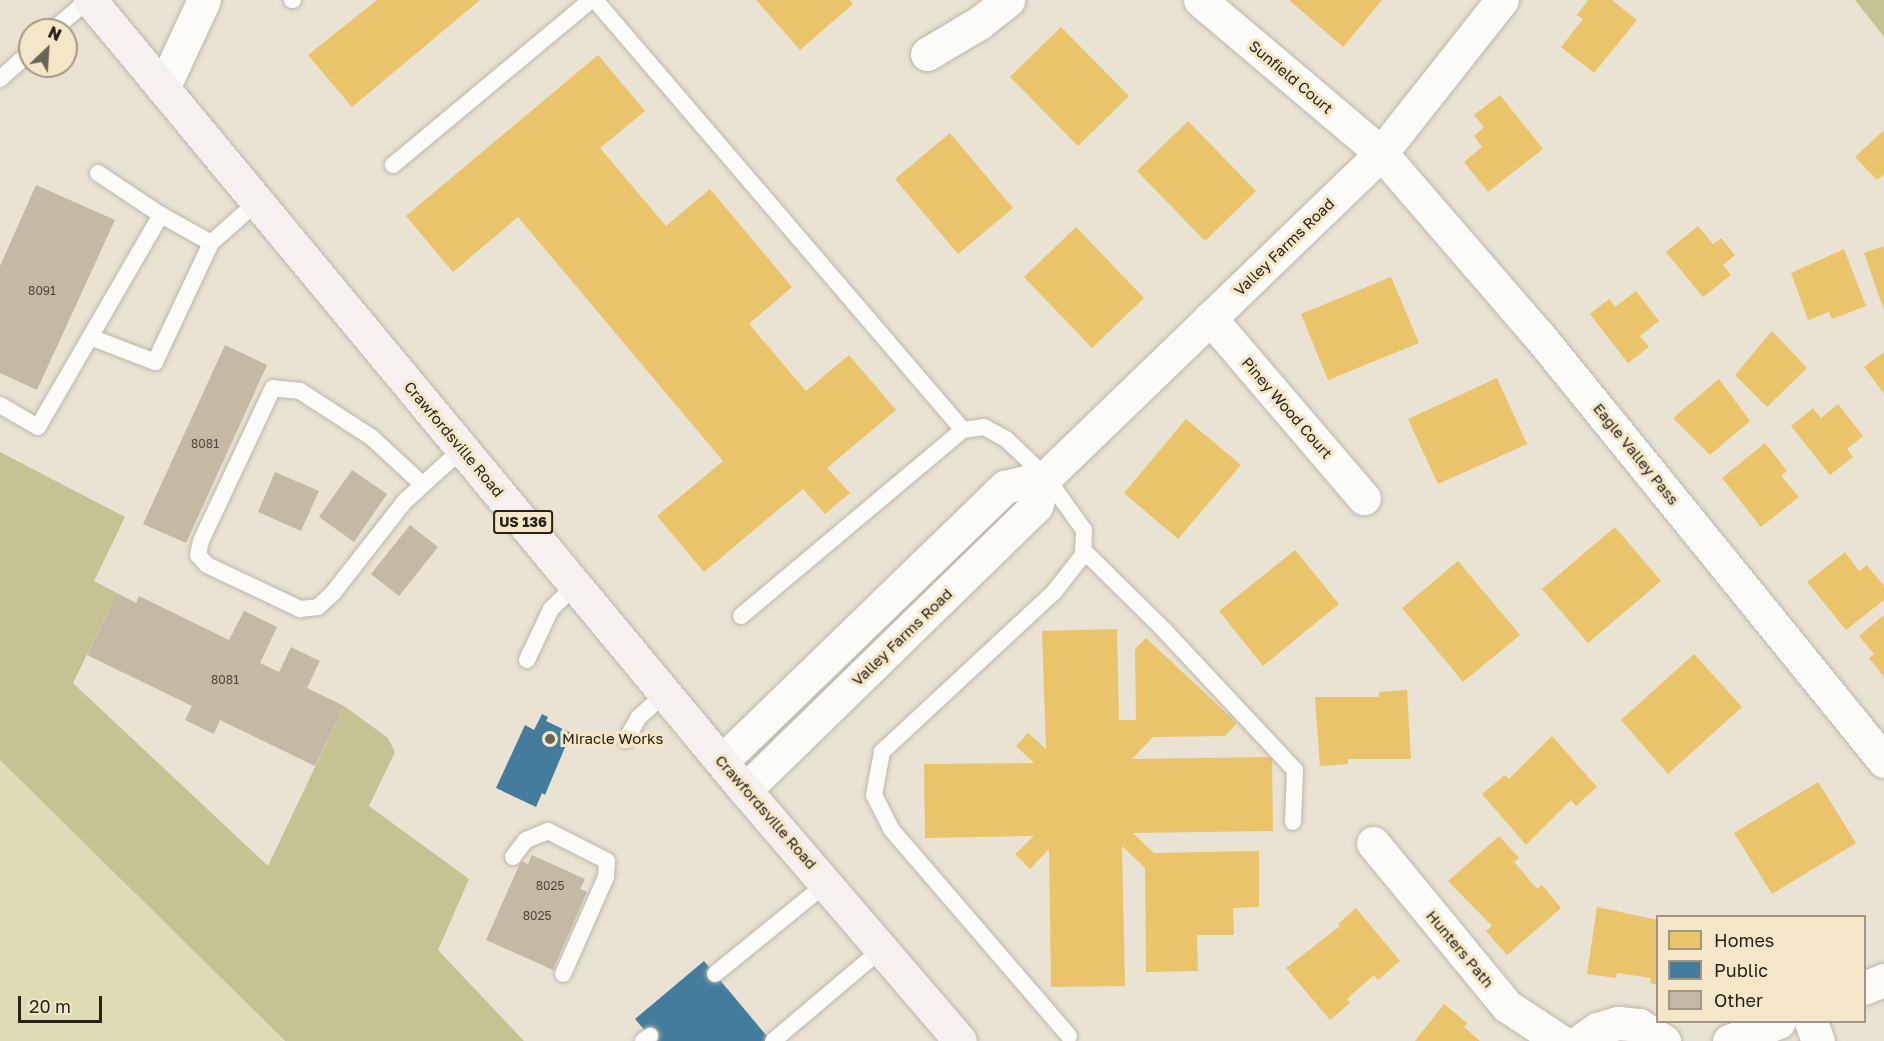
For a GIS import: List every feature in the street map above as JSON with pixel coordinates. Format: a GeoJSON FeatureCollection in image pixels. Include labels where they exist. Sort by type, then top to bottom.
{"type":"FeatureCollection","features":[{"type":"Feature","properties":{"kind":"main road","name":"Crawfordsville Road"},"geometry":{"type":"LineString","coordinates":[[89,0],[745,790],[960,1041]]}},
{"type":"Feature","properties":{"kind":"street"},"geometry":{"type":"LineString","coordinates":[[163,88],[204,0]]}},
{"type":"Feature","properties":{"kind":"street"},"geometry":{"type":"LineString","coordinates":[[927,54],[979,23],[1008,0]]}},
{"type":"Feature","properties":{"kind":"street","name":"Sunfield Court"},"geometry":{"type":"LineString","coordinates":[[1200,0],[1381,153]]}},
{"type":"Feature","properties":{"kind":"street","name":"Valley Farms Road"},"geometry":{"type":"LineString","coordinates":[[745,790],[1036,506],[1046,477],[1381,153],[1502,0]]}},
{"type":"Feature","properties":{"kind":"street","name":"Eagle Valley Pass"},"geometry":{"type":"LineString","coordinates":[[1381,153],[1540,337],[1884,761]]}},
{"type":"Feature","properties":{"kind":"street","name":"Piney Wood Court"},"geometry":{"type":"LineString","coordinates":[[1210,318],[1364,498]]}},
{"type":"Feature","properties":{"kind":"street"},"geometry":{"type":"LineString","coordinates":[[722,761],[1005,487],[1046,477]]}},
{"type":"Feature","properties":{"kind":"street","name":"Hunters Path"},"geometry":{"type":"LineString","coordinates":[[1373,843],[1508,1006],[1560,1041]]}},
{"type":"Feature","properties":{"kind":"street"},"geometry":{"type":"LineString","coordinates":[[1866,987],[1884,980]]}},
{"type":"Feature","properties":{"kind":"street"},"geometry":{"type":"LineString","coordinates":[[1580,1041],[1597,1029],[1618,1023],[1639,1025],[1664,1041]]}},
{"type":"Feature","properties":{"kind":"street"},"geometry":{"type":"LineString","coordinates":[[1729,1041],[1776,1023]]}},
{"type":"Feature","properties":{"kind":"street"},"geometry":{"type":"LineString","coordinates":[[1811,1023],[1818,1041]]}},
{"type":"Feature","properties":{"kind":"lane"},"geometry":{"type":"LineString","coordinates":[[67,18],[89,0]]}},
{"type":"Feature","properties":{"kind":"lane"},"geometry":{"type":"LineString","coordinates":[[393,165],[593,0],[963,430]]}},
{"type":"Feature","properties":{"kind":"lane"},"geometry":{"type":"LineString","coordinates":[[0,80],[18,63]]}},
{"type":"Feature","properties":{"kind":"lane"},"geometry":{"type":"LineString","coordinates":[[98,173],[161,215],[211,243]]}},
{"type":"Feature","properties":{"kind":"lane"},"geometry":{"type":"LineString","coordinates":[[90,337],[155,362],[211,243],[257,202]]}},
{"type":"Feature","properties":{"kind":"lane"},"geometry":{"type":"LineString","coordinates":[[0,405],[38,427],[161,215]]}},
{"type":"Feature","properties":{"kind":"lane"},"geometry":{"type":"LineString","coordinates":[[422,484],[387,449],[300,391],[273,388],[201,541],[198,555],[207,565],[300,609],[318,607],[333,594],[422,484],[462,449]]}},
{"type":"Feature","properties":{"kind":"lane"},"geometry":{"type":"LineString","coordinates":[[741,616],[963,430],[984,427],[1007,440],[1046,477],[1083,530],[1083,550],[1054,592],[882,753],[874,795],[891,829],[1069,1036]]}},
{"type":"Feature","properties":{"kind":"lane"},"geometry":{"type":"LineString","coordinates":[[1083,550],[1164,630],[1295,770],[1293,822]]}},
{"type":"Feature","properties":{"kind":"lane"},"geometry":{"type":"LineString","coordinates":[[527,660],[551,609],[576,585]]}},
{"type":"Feature","properties":{"kind":"lane"},"geometry":{"type":"LineString","coordinates":[[626,740],[639,717],[666,693]]}},
{"type":"Feature","properties":{"kind":"lane"},"geometry":{"type":"LineString","coordinates":[[513,857],[520,844],[542,831],[579,840],[607,861],[608,871],[563,974]]}},
{"type":"Feature","properties":{"kind":"lane"},"geometry":{"type":"LineString","coordinates":[[715,974],[827,883]]}},
{"type":"Feature","properties":{"kind":"lane"},"geometry":{"type":"LineString","coordinates":[[773,1041],[882,949]]}},
{"type":"Feature","properties":{"kind":"shaded area"},"geometry":{"type":"Polygon","coordinates":[[[1855,0],[1884,0],[1884,37],[1855,0]]]}},
{"type":"Feature","properties":{"kind":"shaded area"},"geometry":{"type":"Polygon","coordinates":[[[0,452],[125,517],[94,581],[117,593],[73,683],[268,866],[344,706],[388,738],[395,752],[369,806],[469,879],[438,950],[524,1041],[285,1041],[0,760],[0,452]]]}},
{"type":"Feature","properties":{"kind":"shaded area"},"geometry":{"type":"Polygon","coordinates":[[[0,760],[284,1041],[0,1041],[0,760]]]}},
{"type":"Feature","properties":{"kind":"building: Homes"},"geometry":{"type":"Polygon","coordinates":[[[377,0],[480,0],[352,107],[308,55],[377,0]]]}},
{"type":"Feature","properties":{"kind":"building: Homes"},"geometry":{"type":"Polygon","coordinates":[[[756,0],[850,0],[853,4],[800,50],[756,0]]]}},
{"type":"Feature","properties":{"kind":"building: Homes"},"geometry":{"type":"Polygon","coordinates":[[[1289,0],[1382,0],[1343,47],[1289,0]]]}},
{"type":"Feature","properties":{"kind":"building: Homes"},"geometry":{"type":"Polygon","coordinates":[[[1588,0],[1612,0],[1637,20],[1594,73],[1561,47],[1583,19],[1577,15],[1588,0]]]}},
{"type":"Feature","properties":{"kind":"building: Homes"},"geometry":{"type":"Polygon","coordinates":[[[1061,27],[1129,96],[1078,146],[1010,77],[1061,27]]]}},
{"type":"Feature","properties":{"kind":"building: Homes"},"geometry":{"type":"Polygon","coordinates":[[[598,55],[645,111],[600,148],[666,226],[710,189],[792,287],[749,324],[806,391],[849,355],[896,410],[827,468],[850,493],[825,514],[803,489],[704,572],[657,516],[723,461],[518,217],[453,272],[406,216],[598,55]]]}},
{"type":"Feature","properties":{"kind":"building: Homes"},"geometry":{"type":"Polygon","coordinates":[[[1500,95],[1543,149],[1488,192],[1464,162],[1482,147],[1474,136],[1484,127],[1474,115],[1500,95]]]}},
{"type":"Feature","properties":{"kind":"building: Homes"},"geometry":{"type":"Polygon","coordinates":[[[1188,121],[1256,191],[1205,241],[1137,171],[1188,121]]]}},
{"type":"Feature","properties":{"kind":"building: Homes"},"geometry":{"type":"Polygon","coordinates":[[[1884,130],[1884,174],[1877,180],[1855,157],[1884,130]]]}},
{"type":"Feature","properties":{"kind":"building: Homes"},"geometry":{"type":"Polygon","coordinates":[[[950,133],[1013,208],[958,254],[895,179],[950,133]]]}},
{"type":"Feature","properties":{"kind":"building: Homes"},"geometry":{"type":"Polygon","coordinates":[[[1698,226],[1713,244],[1721,238],[1735,255],[1723,265],[1731,275],[1703,297],[1666,252],[1698,226]]]}},
{"type":"Feature","properties":{"kind":"building: Homes"},"geometry":{"type":"Polygon","coordinates":[[[1076,227],[1144,298],[1092,348],[1024,277],[1076,227]]]}},
{"type":"Feature","properties":{"kind":"building: Homes"},"geometry":{"type":"Polygon","coordinates":[[[1884,246],[1884,310],[1864,253],[1884,246]]]}},
{"type":"Feature","properties":{"kind":"building: Homes"},"geometry":{"type":"Polygon","coordinates":[[[1844,249],[1866,306],[1832,319],[1829,312],[1808,320],[1791,273],[1844,249]]]}},
{"type":"Feature","properties":{"kind":"building: Homes"},"geometry":{"type":"Polygon","coordinates":[[[1391,277],[1419,343],[1328,380],[1301,314],[1391,277]]]}},
{"type":"Feature","properties":{"kind":"building: Homes"},"geometry":{"type":"Polygon","coordinates":[[[1636,291],[1659,321],[1640,336],[1649,347],[1628,363],[1590,314],[1609,299],[1615,307],[1636,291]]]}},
{"type":"Feature","properties":{"kind":"building: Homes"},"geometry":{"type":"Polygon","coordinates":[[[1772,331],[1807,368],[1767,407],[1735,375],[1772,331]]]}},
{"type":"Feature","properties":{"kind":"building: Homes"},"geometry":{"type":"Polygon","coordinates":[[[1884,352],[1884,394],[1864,367],[1884,352]]]}},
{"type":"Feature","properties":{"kind":"building: Homes"},"geometry":{"type":"Polygon","coordinates":[[[1497,378],[1527,444],[1438,484],[1408,419],[1497,378]]]}},
{"type":"Feature","properties":{"kind":"building: Homes"},"geometry":{"type":"Polygon","coordinates":[[[1719,379],[1750,421],[1710,455],[1673,418],[1719,379]]]}},
{"type":"Feature","properties":{"kind":"building: Homes"},"geometry":{"type":"Polygon","coordinates":[[[1838,404],[1863,436],[1847,449],[1853,457],[1830,475],[1791,426],[1813,408],[1821,418],[1838,404]]]}},
{"type":"Feature","properties":{"kind":"building: Homes"},"geometry":{"type":"Polygon","coordinates":[[[1186,419],[1241,465],[1178,539],[1124,493],[1186,419]]]}},
{"type":"Feature","properties":{"kind":"building: Homes"},"geometry":{"type":"Polygon","coordinates":[[[1765,443],[1787,471],[1781,476],[1799,497],[1761,527],[1722,478],[1765,443]]]}},
{"type":"Feature","properties":{"kind":"building: Homes"},"geometry":{"type":"Polygon","coordinates":[[[1615,527],[1661,581],[1588,643],[1542,589],[1615,527]]]}},
{"type":"Feature","properties":{"kind":"building: Homes"},"geometry":{"type":"Polygon","coordinates":[[[1295,550],[1339,604],[1263,666],[1219,611],[1295,550]]]}},
{"type":"Feature","properties":{"kind":"building: Homes"},"geometry":{"type":"Polygon","coordinates":[[[1845,552],[1859,571],[1867,565],[1884,586],[1884,600],[1846,630],[1807,582],[1845,552]]]}},
{"type":"Feature","properties":{"kind":"building: Homes"},"geometry":{"type":"Polygon","coordinates":[[[1458,561],[1520,635],[1463,682],[1402,608],[1458,561]]]}},
{"type":"Feature","properties":{"kind":"building: Homes"},"geometry":{"type":"Polygon","coordinates":[[[1884,615],[1884,677],[1869,658],[1874,654],[1859,636],[1884,615]]]}},
{"type":"Feature","properties":{"kind":"building: Homes"},"geometry":{"type":"Polygon","coordinates":[[[1117,629],[1119,720],[1136,720],[1135,649],[1146,638],[1237,723],[1225,736],[1153,737],[1132,759],[1272,757],[1273,831],[1133,833],[1154,853],[1259,851],[1259,907],[1233,908],[1234,935],[1197,935],[1198,971],[1146,972],[1145,868],[1122,846],[1125,986],[1051,987],[1049,849],[1030,869],[1015,854],[1034,836],[925,838],[924,764],[1034,763],[1016,746],[1028,733],[1046,749],[1042,631],[1117,629]]]}},
{"type":"Feature","properties":{"kind":"building: Homes"},"geometry":{"type":"Polygon","coordinates":[[[1694,654],[1742,707],[1668,774],[1621,720],[1694,654]]]}},
{"type":"Feature","properties":{"kind":"building: Homes"},"geometry":{"type":"Polygon","coordinates":[[[1407,690],[1411,759],[1348,759],[1348,764],[1320,766],[1315,697],[1379,697],[1379,692],[1407,690]]]}},
{"type":"Feature","properties":{"kind":"building: Homes"},"geometry":{"type":"Polygon","coordinates":[[[1552,736],[1597,787],[1576,806],[1571,800],[1526,845],[1482,794],[1505,775],[1509,779],[1552,736]]]}},
{"type":"Feature","properties":{"kind":"building: Homes"},"geometry":{"type":"Polygon","coordinates":[[[1818,782],[1856,843],[1772,894],[1734,833],[1818,782]]]}},
{"type":"Feature","properties":{"kind":"building: Homes"},"geometry":{"type":"Polygon","coordinates":[[[1499,836],[1519,858],[1514,862],[1537,889],[1542,885],[1561,908],[1507,955],[1486,931],[1492,926],[1448,881],[1499,836]]]}},
{"type":"Feature","properties":{"kind":"building: Homes"},"geometry":{"type":"Polygon","coordinates":[[[1597,907],[1656,920],[1656,984],[1650,983],[1651,978],[1617,973],[1616,978],[1587,974],[1597,907]]]}},
{"type":"Feature","properties":{"kind":"building: Homes"},"geometry":{"type":"Polygon","coordinates":[[[1356,908],[1400,961],[1378,980],[1374,975],[1347,999],[1350,1003],[1330,1020],[1286,968],[1340,926],[1338,924],[1356,908]]]}},
{"type":"Feature","properties":{"kind":"building: Homes"},"geometry":{"type":"Polygon","coordinates":[[[1444,1004],[1467,1023],[1464,1027],[1480,1041],[1415,1041],[1444,1004]]]}},
{"type":"Feature","properties":{"kind":"building: Public"},"geometry":{"type":"Polygon","coordinates":[[[542,714],[548,717],[546,721],[571,733],[545,795],[542,793],[536,807],[496,788],[525,725],[534,730],[542,714]]]}},
{"type":"Feature","properties":{"kind":"building: Public"},"geometry":{"type":"Polygon","coordinates":[[[704,961],[771,1041],[654,1041],[635,1019],[704,961]]]}},
{"type":"Feature","properties":{"kind":"building: Other"},"geometry":{"type":"Polygon","coordinates":[[[36,185],[115,220],[37,390],[0,373],[0,266],[36,185]]]}},
{"type":"Feature","properties":{"kind":"building: Other"},"geometry":{"type":"Polygon","coordinates":[[[225,345],[267,365],[186,543],[143,524],[225,345]]]}},
{"type":"Feature","properties":{"kind":"building: Other"},"geometry":{"type":"Polygon","coordinates":[[[352,470],[387,494],[354,542],[319,517],[352,470]]]}},
{"type":"Feature","properties":{"kind":"building: Other"},"geometry":{"type":"Polygon","coordinates":[[[275,472],[319,491],[301,531],[258,512],[275,472]]]}},
{"type":"Feature","properties":{"kind":"building: Other"},"geometry":{"type":"Polygon","coordinates":[[[410,525],[438,547],[399,596],[371,574],[410,525]]]}},
{"type":"Feature","properties":{"kind":"building: Other"},"geometry":{"type":"Polygon","coordinates":[[[117,593],[136,603],[139,596],[229,640],[244,611],[277,627],[260,663],[279,672],[291,647],[320,661],[307,688],[344,706],[315,766],[220,720],[214,734],[185,720],[192,706],[87,655],[117,593]]]}},
{"type":"Feature","properties":{"kind":"building: Other"},"geometry":{"type":"Polygon","coordinates":[[[532,855],[585,879],[580,889],[587,892],[553,970],[486,940],[521,861],[528,864],[532,855]]]}},
{"type":"Feature","properties":{"kind":"place","name":"Miracle Works"},"geometry":{"type":"Point","coordinates":[550,739]}}]}
